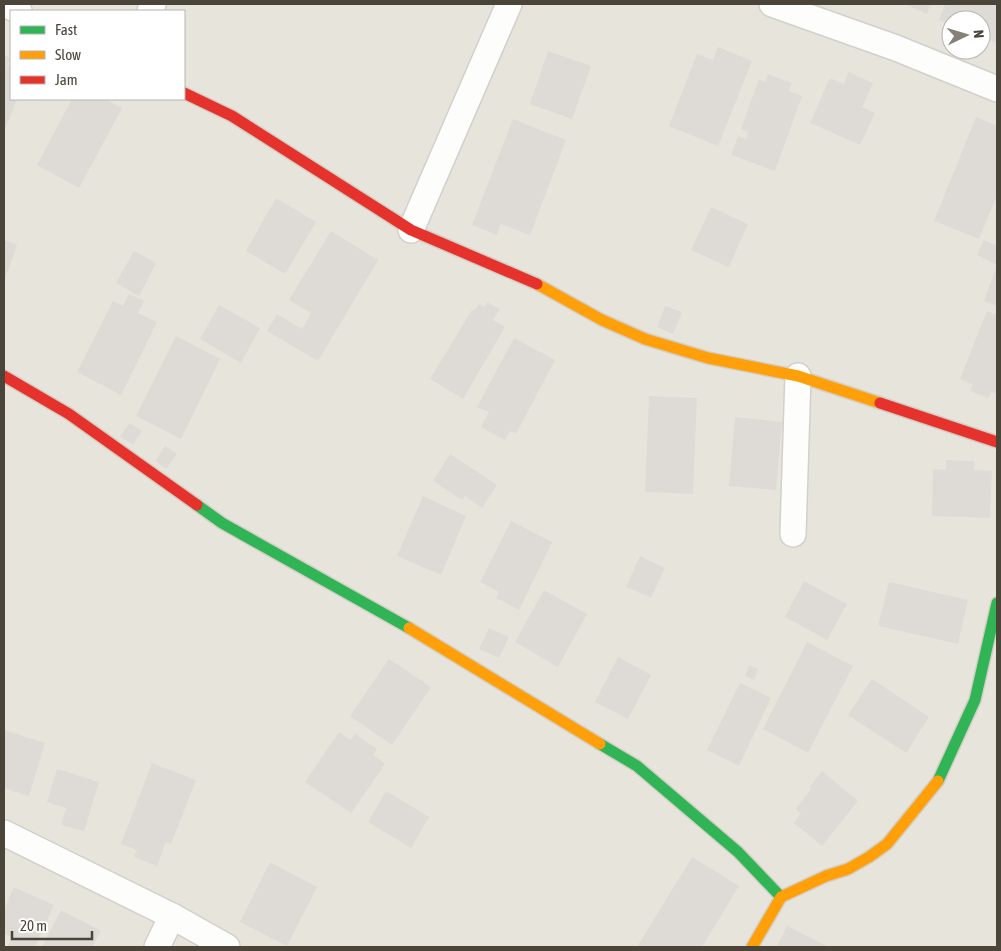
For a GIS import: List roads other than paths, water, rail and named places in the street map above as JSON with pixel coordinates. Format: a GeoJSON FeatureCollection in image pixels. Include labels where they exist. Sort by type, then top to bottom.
{"type":"FeatureCollection","features":[{"type":"Feature","properties":{"kind":"street"},"geometry":{"type":"LineString","coordinates":[[4,4],[17,10]]}},
{"type":"Feature","properties":{"kind":"street"},"geometry":{"type":"LineString","coordinates":[[411,230],[509,4]]}},
{"type":"Feature","properties":{"kind":"street"},"geometry":{"type":"LineString","coordinates":[[772,4],[896,48],[997,89]]}},
{"type":"Feature","properties":{"kind":"street"},"geometry":{"type":"LineString","coordinates":[[185,94],[232,116],[411,230],[535,283],[602,320],[645,339],[708,358],[798,376],[997,442]]}},
{"type":"Feature","properties":{"kind":"street"},"geometry":{"type":"LineString","coordinates":[[4,376],[69,414],[222,523],[418,633],[637,766],[738,852],[781,897]]}},
{"type":"Feature","properties":{"kind":"street"},"geometry":{"type":"LineString","coordinates":[[794,534],[798,376]]}},
{"type":"Feature","properties":{"kind":"street"},"geometry":{"type":"LineString","coordinates":[[752,947],[781,897],[826,876],[848,869],[887,844],[939,779],[975,700],[997,603]]}},
{"type":"Feature","properties":{"kind":"street"},"geometry":{"type":"LineString","coordinates":[[4,833],[172,916],[227,947]]}},
{"type":"Feature","properties":{"kind":"street"},"geometry":{"type":"LineString","coordinates":[[157,947],[172,916]]}}]}
